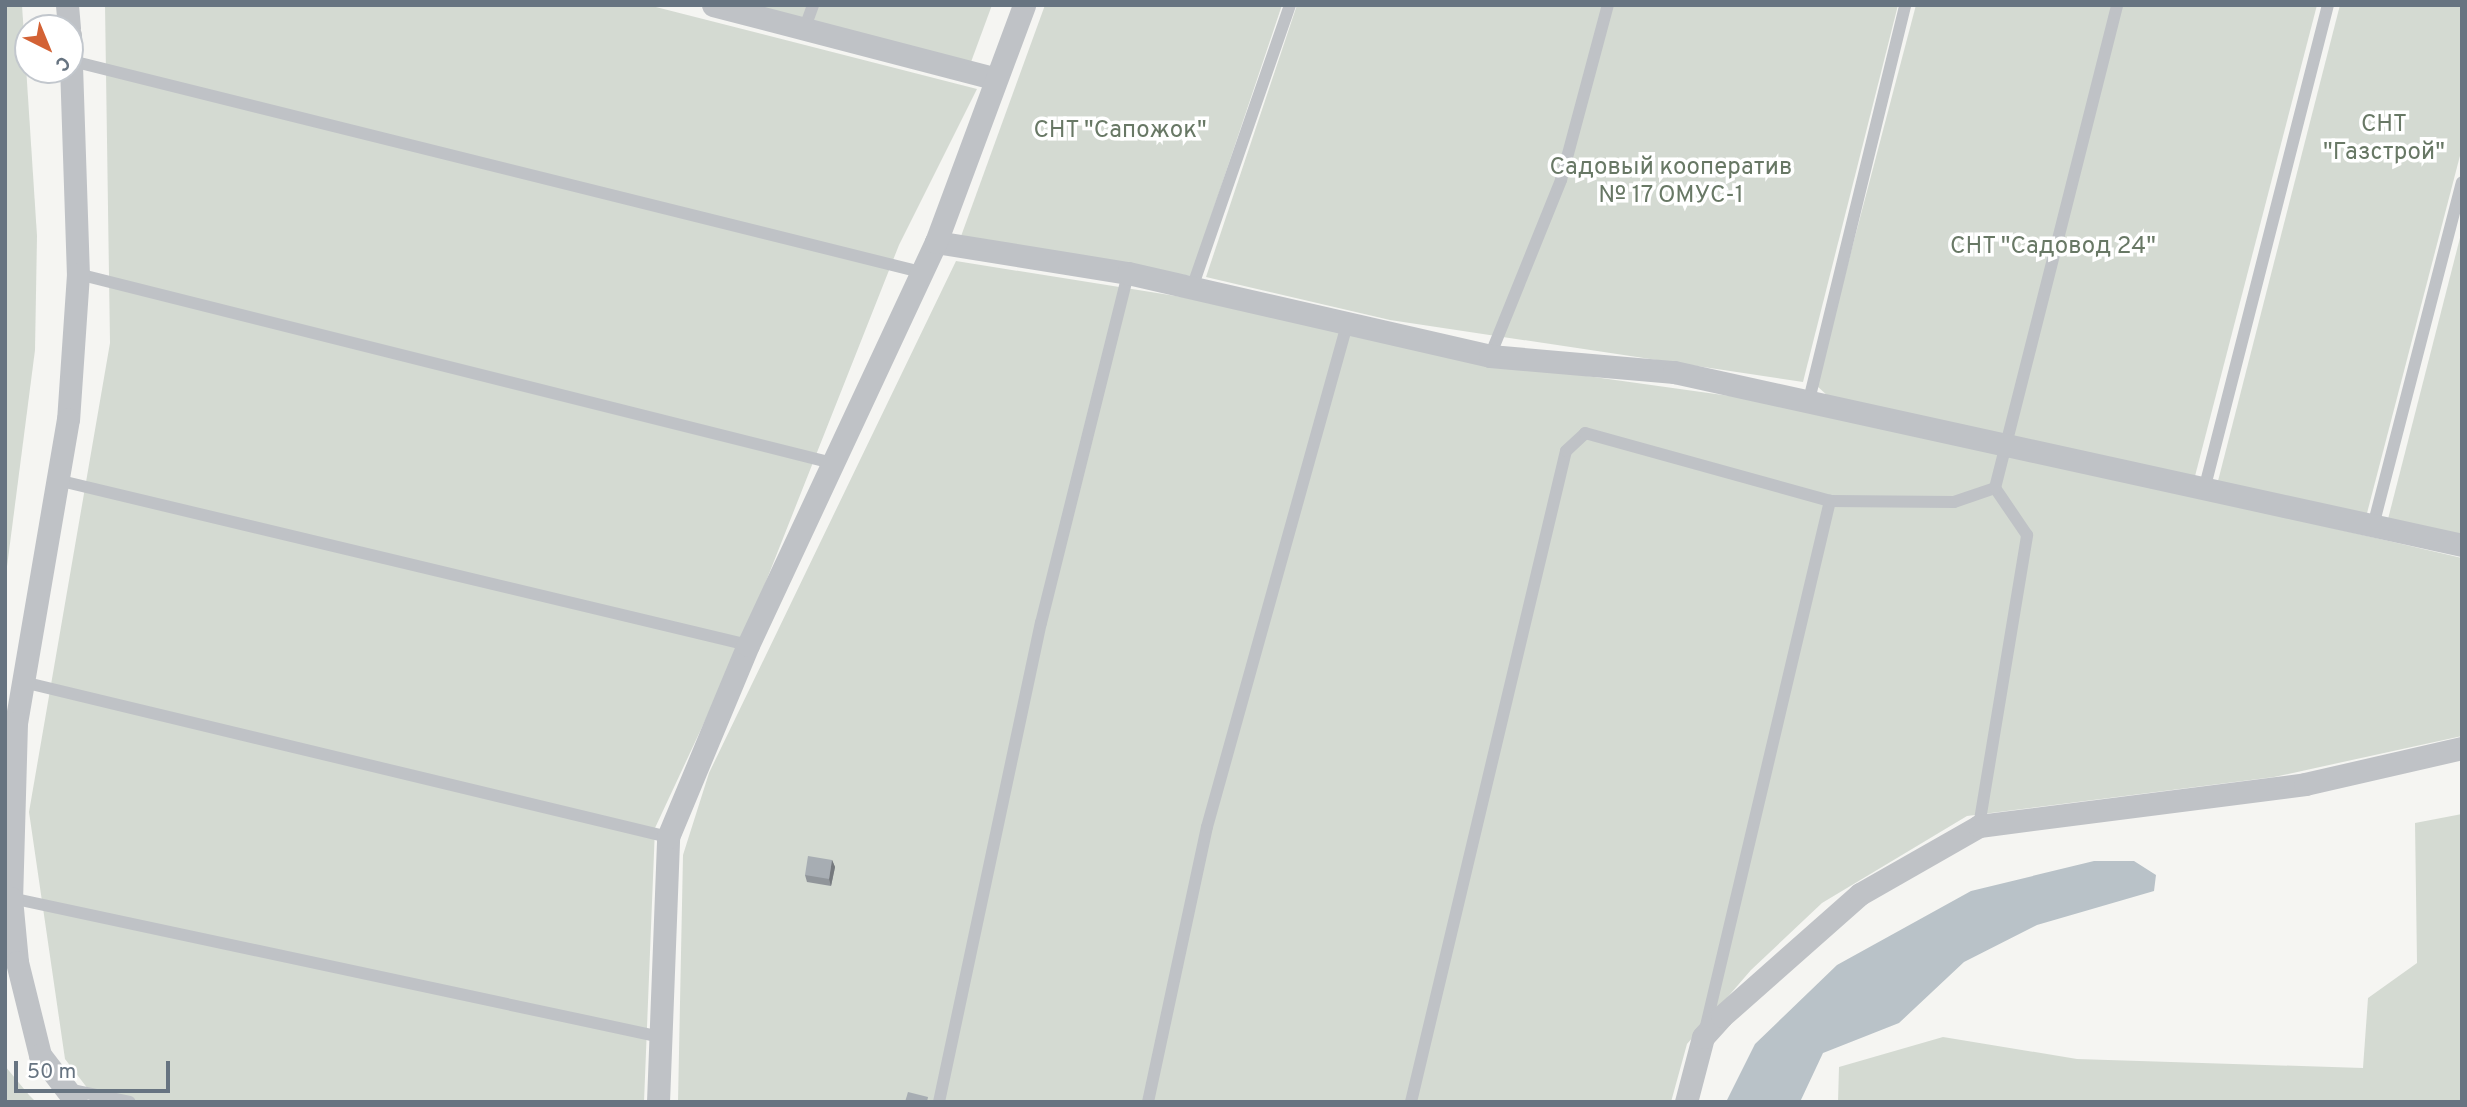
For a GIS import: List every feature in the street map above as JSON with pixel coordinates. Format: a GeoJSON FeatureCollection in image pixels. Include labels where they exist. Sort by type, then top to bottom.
{"type":"FeatureCollection","features":[{"type":"Feature","properties":{"kind":"street"},"geometry":{"type":"LineString","coordinates":[[712,5],[994,78]]}},
{"type":"Feature","properties":{"kind":"street"},"geometry":{"type":"LineString","coordinates":[[658,1102],[668,837],[748,645],[936,242],[994,78],[1024,5]]}},
{"type":"Feature","properties":{"kind":"street"},"geometry":{"type":"LineString","coordinates":[[69,1095],[40,1055],[17,962],[11,898],[23,682],[57,480],[78,274],[73,84]]}},
{"type":"Feature","properties":{"kind":"street"},"geometry":{"type":"LineString","coordinates":[[936,242],[1128,273],[1490,355],[1674,372],[2004,441],[2204,490],[2462,545]]}},
{"type":"Feature","properties":{"kind":"street"},"geometry":{"type":"LineString","coordinates":[[1686,1102],[1703,1037],[1860,894],[1979,826],[2305,784],[2462,748]]}},
{"type":"Feature","properties":{"kind":"lane"},"geometry":{"type":"LineString","coordinates":[[804,30],[813,5]]}},
{"type":"Feature","properties":{"kind":"lane"},"geometry":{"type":"LineString","coordinates":[[1192,288],[1290,5]]}},
{"type":"Feature","properties":{"kind":"lane"},"geometry":{"type":"LineString","coordinates":[[1490,355],[1561,180],[1608,5]]}},
{"type":"Feature","properties":{"kind":"lane"},"geometry":{"type":"LineString","coordinates":[[1809,400],[1905,5]]}},
{"type":"Feature","properties":{"kind":"lane"},"geometry":{"type":"LineString","coordinates":[[1979,826],[2027,535],[1995,488],[2004,441],[2118,5]]}},
{"type":"Feature","properties":{"kind":"lane"},"geometry":{"type":"LineString","coordinates":[[2204,490],[2328,5]]}},
{"type":"Feature","properties":{"kind":"lane"},"geometry":{"type":"LineString","coordinates":[[84,64],[921,272]]}},
{"type":"Feature","properties":{"kind":"lane"},"geometry":{"type":"LineString","coordinates":[[2373,526],[2462,182]]}},
{"type":"Feature","properties":{"kind":"lane"},"geometry":{"type":"LineString","coordinates":[[939,1102],[1038,636],[1128,273]]}},
{"type":"Feature","properties":{"kind":"lane"},"geometry":{"type":"LineString","coordinates":[[78,274],[832,463]]}},
{"type":"Feature","properties":{"kind":"lane"},"geometry":{"type":"LineString","coordinates":[[1148,1102],[1206,827],[1348,321]]}},
{"type":"Feature","properties":{"kind":"lane"},"geometry":{"type":"LineString","coordinates":[[1411,1102],[1566,451],[1585,433],[1830,501],[1954,502],[1995,488]]}},
{"type":"Feature","properties":{"kind":"lane"},"geometry":{"type":"LineString","coordinates":[[57,480],[748,645]]}},
{"type":"Feature","properties":{"kind":"lane"},"geometry":{"type":"LineString","coordinates":[[1703,1037],[1830,501]]}},
{"type":"Feature","properties":{"kind":"lane"},"geometry":{"type":"LineString","coordinates":[[23,682],[668,837]]}},
{"type":"Feature","properties":{"kind":"lane"},"geometry":{"type":"LineString","coordinates":[[11,898],[661,1037]]}},
{"type":"Feature","properties":{"kind":"lane"},"geometry":{"type":"LineString","coordinates":[[69,1095],[130,1102]]}},
{"type":"Feature","properties":{"kind":"green space"},"geometry":{"type":"Polygon","coordinates":[[[5,5],[22,5],[23,14],[14,14],[14,84],[27,84],[37,236],[35,350],[5,582],[5,5]]]}},
{"type":"Feature","properties":{"kind":"green space"},"geometry":{"type":"Polygon","coordinates":[[[105,5],[648,5],[977,89],[899,245],[744,637],[655,828],[644,1102],[98,1102],[65,1059],[29,812],[110,343],[105,5]]]}},
{"type":"Feature","properties":{"kind":"green space"},"geometry":{"type":"Polygon","coordinates":[[[743,5],[992,5],[971,62],[743,5]]]}},
{"type":"Feature","properties":{"kind":"green space","name":"СНТ \"Сапожок\""},"geometry":{"type":"Polygon","coordinates":[[[1045,5],[1282,5],[1191,276],[960,239],[1045,5]]]}},
{"type":"Feature","properties":{"kind":"green space","name":"Садовый кооператив № 17 ОМУС-1"},"geometry":{"type":"Polygon","coordinates":[[[1297,5],[1898,5],[1803,382],[1390,320],[1206,277],[1297,5]]]}},
{"type":"Feature","properties":{"kind":"green space","name":"СНТ \"Садовод 24\""},"geometry":{"type":"Polygon","coordinates":[[[1916,5],[2317,5],[2194,480],[1830,398],[1816,385],[1916,5]]]}},
{"type":"Feature","properties":{"kind":"green space","name":"СНТ \"Газстрой\""},"geometry":{"type":"Polygon","coordinates":[[[2340,5],[2462,5],[2462,148],[2366,517],[2217,485],[2340,5]]]}},
{"type":"Feature","properties":{"kind":"green space"},"geometry":{"type":"Polygon","coordinates":[[[2462,230],[2462,540],[2387,523],[2462,230]]]}},
{"type":"Feature","properties":{"kind":"green space"},"geometry":{"type":"Polygon","coordinates":[[[956,261],[1182,297],[1464,359],[1809,407],[2462,558],[2462,736],[2274,777],[1967,816],[1822,903],[1751,970],[1687,1044],[1671,1102],[678,1102],[683,855],[709,773],[956,261]]]}},
{"type":"Feature","properties":{"kind":"green space"},"geometry":{"type":"Polygon","coordinates":[[[2462,814],[2462,1102],[1838,1102],[1839,1067],[1943,1037],[2077,1059],[2363,1068],[2368,998],[2417,963],[2415,823],[2462,814]]]}},
{"type":"Feature","properties":{"kind":"green space"},"geometry":{"type":"Polygon","coordinates":[[[5,1066],[29,1095],[36,1102],[5,1102],[5,1066]]]}},
{"type":"Feature","properties":{"kind":"shaded area"},"geometry":{"type":"Polygon","coordinates":[[[2094,861],[2134,861],[2156,875],[2154,891],[2037,925],[1964,962],[1899,1023],[1823,1053],[1800,1102],[1726,1102],[1755,1044],[1837,965],[1971,891],[2094,861]]]}},
{"type":"Feature","properties":{"kind":"building"},"geometry":{"type":"Polygon","coordinates":[[[808,856],[832,860],[829,879],[805,875],[808,856]]]}},
{"type":"Feature","properties":{"kind":"building"},"geometry":{"type":"Polygon","coordinates":[[[908,1092],[928,1097],[927,1102],[905,1102],[908,1092]]]}}]}
